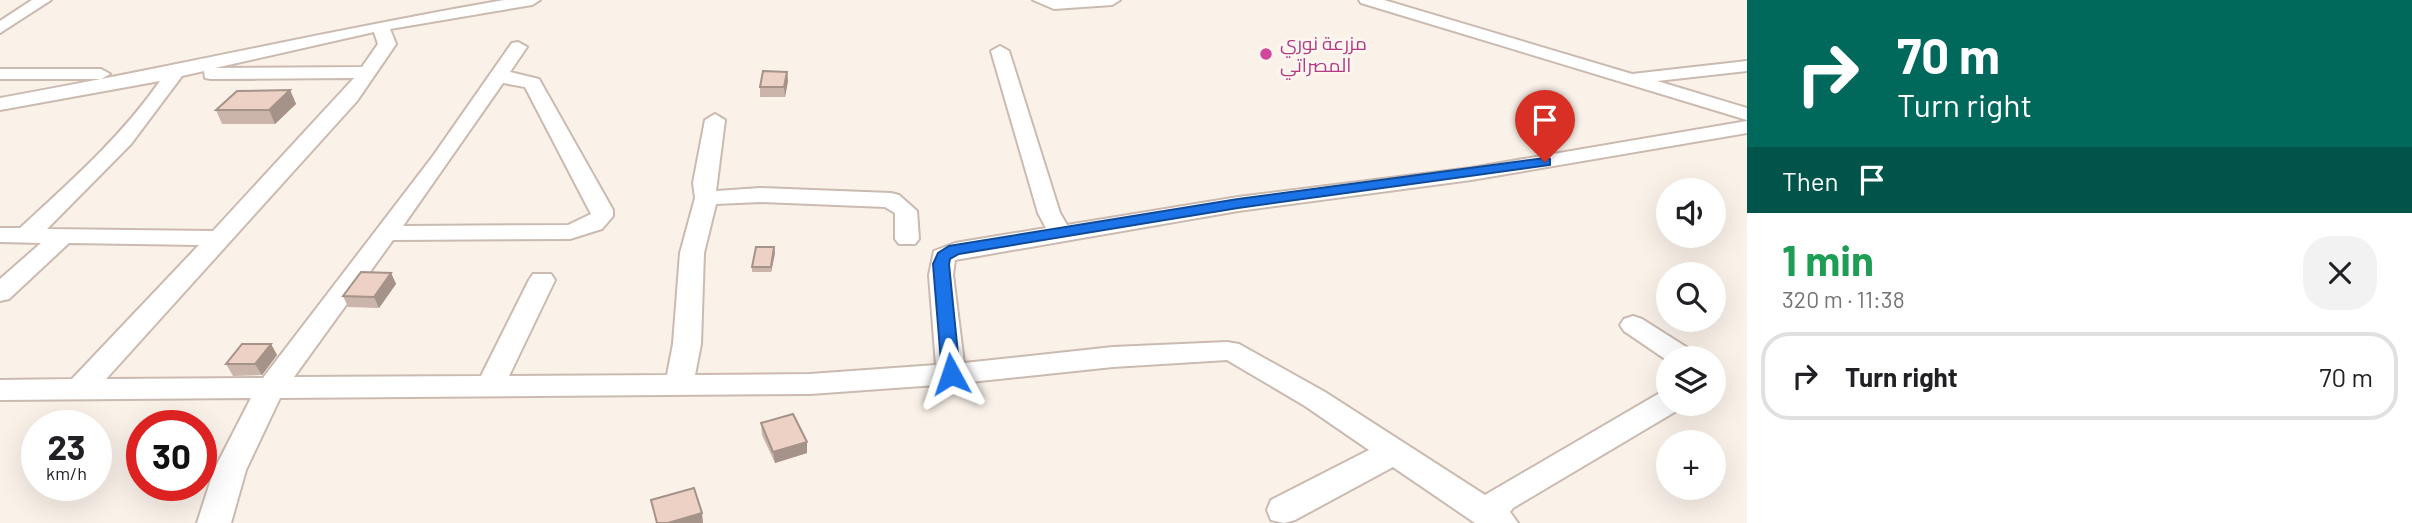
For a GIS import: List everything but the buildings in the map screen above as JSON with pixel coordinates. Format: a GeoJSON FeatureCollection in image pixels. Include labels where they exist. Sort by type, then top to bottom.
{"type":"FeatureCollection","features":[{"type":"Feature","properties":{"kind":"street"},"geometry":{"type":"LineString","coordinates":[[0,28],[43,0]]}},
{"type":"Feature","properties":{"kind":"street"},"geometry":{"type":"LineString","coordinates":[[0,104],[168,75],[380,26],[533,0]]}},
{"type":"Feature","properties":{"kind":"street"},"geometry":{"type":"LineString","coordinates":[[1041,0],[1054,4],[1112,0]]}},
{"type":"Feature","properties":{"kind":"street"},"geometry":{"type":"LineString","coordinates":[[1371,1],[1747,114]]}},
{"type":"Feature","properties":{"kind":"street"},"geometry":{"type":"LineString","coordinates":[[0,12],[25,12]]}},
{"type":"Feature","properties":{"kind":"street"},"geometry":{"type":"LineString","coordinates":[[79,390],[294,160],[370,72],[387,44],[380,26]]}},
{"type":"Feature","properties":{"kind":"street"},"geometry":{"type":"LineString","coordinates":[[215,523],[230,470],[271,388],[440,160],[518,47]]}},
{"type":"Feature","properties":{"kind":"street"},"geometry":{"type":"LineString","coordinates":[[1000,51],[1049,212],[1060,233]]}},
{"type":"Feature","properties":{"kind":"street"},"geometry":{"type":"LineString","coordinates":[[1628,79],[1747,66]]}},
{"type":"Feature","properties":{"kind":"street"},"geometry":{"type":"LineString","coordinates":[[0,74],[370,72]]}},
{"type":"Feature","properties":{"kind":"street"},"geometry":{"type":"LineString","coordinates":[[26,235],[115,152],[147,116],[168,75]]}},
{"type":"Feature","properties":{"kind":"street"},"geometry":{"type":"LineString","coordinates":[[385,233],[570,232],[594,224],[602,216],[602,209],[532,83],[522,78],[497,77]]}},
{"type":"Feature","properties":{"kind":"street"},"geometry":{"type":"LineString","coordinates":[[678,384],[687,344],[692,253],[706,198],[704,183],[715,120]]}},
{"type":"Feature","properties":{"kind":"street"},"geometry":{"type":"LineString","coordinates":[[951,374],[941,275],[943,256],[955,250],[1250,202],[1471,174],[1747,127]]}},
{"type":"Feature","properties":{"kind":"street"},"geometry":{"type":"LineString","coordinates":[[706,198],[761,195],[891,200],[906,211],[907,239]]}},
{"type":"Feature","properties":{"kind":"street"},"geometry":{"type":"LineString","coordinates":[[0,235],[219,238]]}},
{"type":"Feature","properties":{"kind":"street"},"geometry":{"type":"LineString","coordinates":[[0,293],[63,236]]}},
{"type":"Feature","properties":{"kind":"street"},"geometry":{"type":"LineString","coordinates":[[490,386],[542,280]]}},
{"type":"Feature","properties":{"kind":"street"},"geometry":{"type":"LineString","coordinates":[[1633,325],[1664,346]]}},
{"type":"Feature","properties":{"kind":"street"},"geometry":{"type":"LineString","coordinates":[[0,390],[810,384],[951,374],[1113,357],[1227,351],[1240,354],[1315,398],[1494,518],[1502,499],[1656,409]]}},
{"type":"Feature","properties":{"kind":"street"},"geometry":{"type":"LineString","coordinates":[[1283,510],[1393,452]]}},
{"type":"Feature","properties":{"kind":"place","name":"مزرعة نوري المصراتي"},"geometry":{"type":"Point","coordinates":[1266,54]}},
{"type":"Feature","properties":{"kind":"route"},"geometry":{"type":"LineString","coordinates":[[951,374],[941,264],[943,256],[955,250],[1297,195],[1429,180],[1545,162]]}}]}
